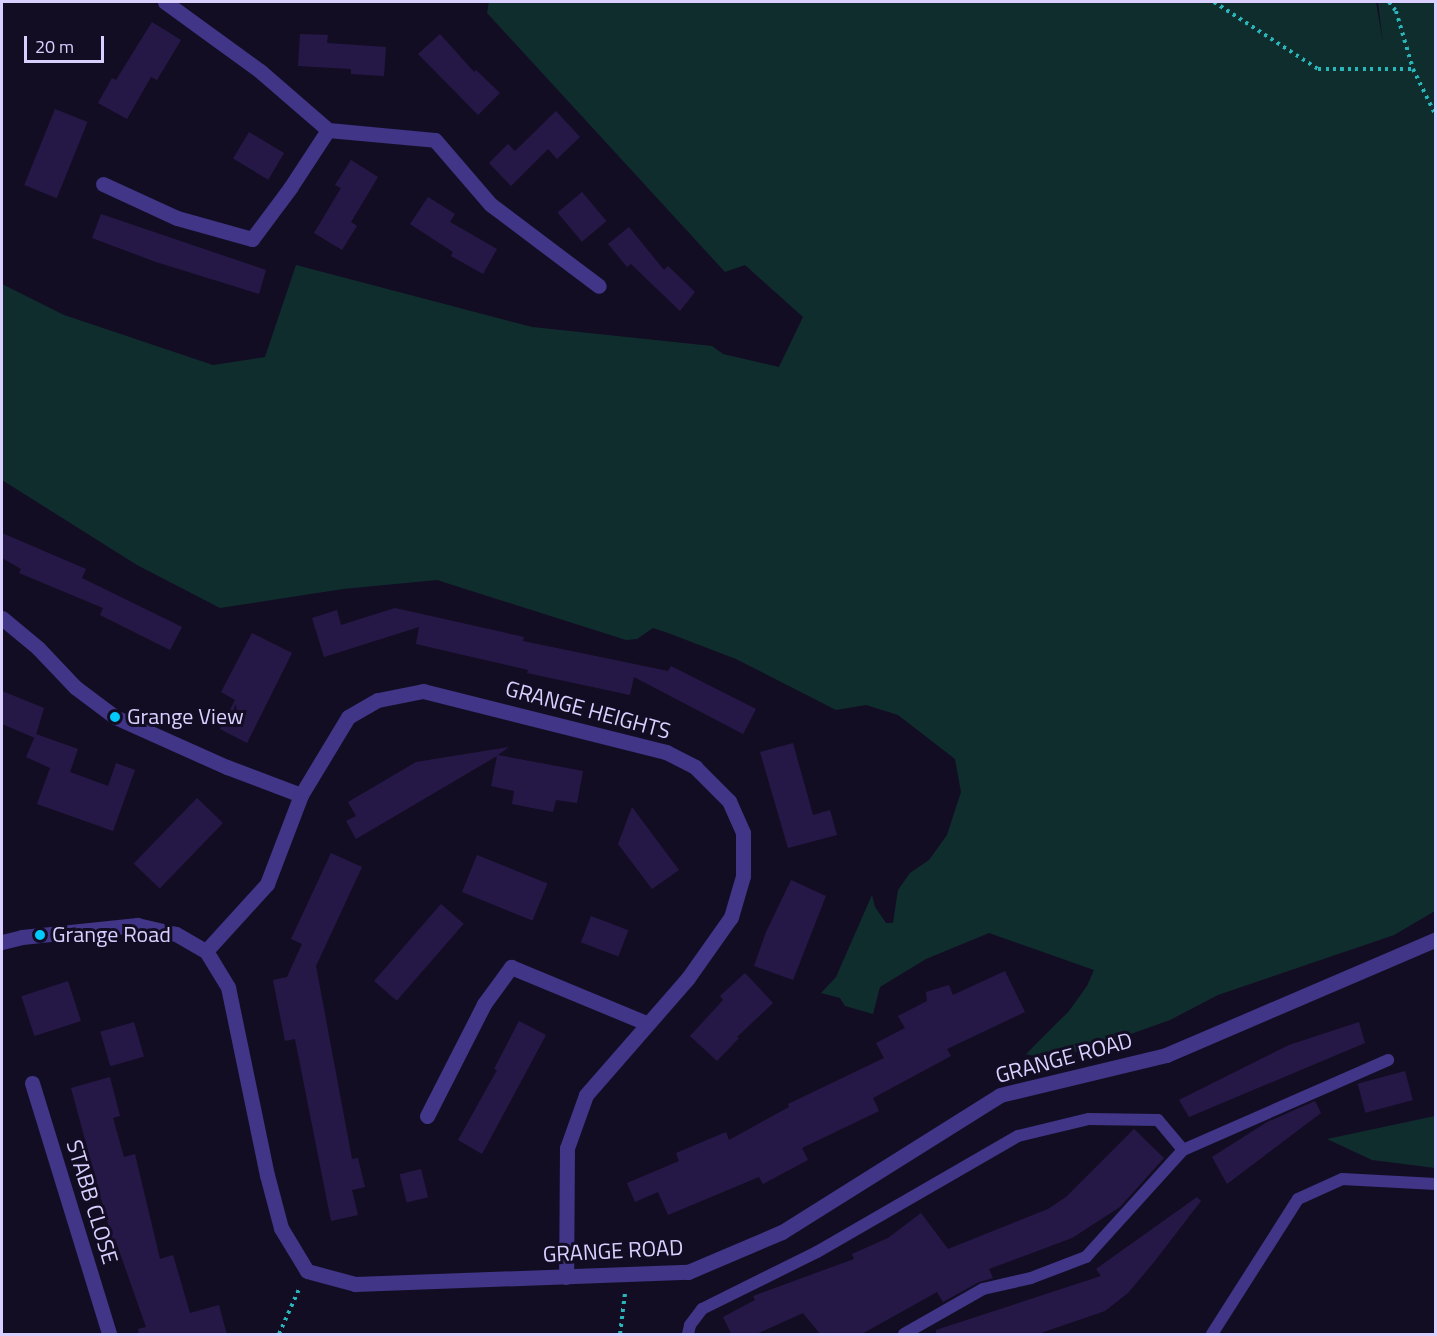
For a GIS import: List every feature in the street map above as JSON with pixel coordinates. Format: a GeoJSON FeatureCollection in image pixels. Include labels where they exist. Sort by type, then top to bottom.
{"type":"FeatureCollection","features":[{"type":"Feature","properties":{"kind":"street"},"geometry":{"type":"LineString","coordinates":[[165,2],[260,71],[328,130],[435,141],[490,204],[599,286]]}},
{"type":"Feature","properties":{"kind":"street"},"geometry":{"type":"LineString","coordinates":[[103,184],[177,218],[252,238],[290,188],[328,130]]}},
{"type":"Feature","properties":{"kind":"street"},"geometry":{"type":"LineString","coordinates":[[2,618],[38,648],[75,687],[115,717],[228,767],[301,795]]}},
{"type":"Feature","properties":{"kind":"street","name":"GRANGE HEIGHTS"},"geometry":{"type":"LineString","coordinates":[[206,951],[267,884],[301,795],[348,717],[378,700],[423,691],[666,752],[695,767],[729,801],[743,833],[743,876],[731,917],[688,978],[646,1023],[586,1095],[567,1148],[566,1277]]}},
{"type":"Feature","properties":{"kind":"street"},"geometry":{"type":"LineString","coordinates":[[2,942],[137,924],[176,934],[206,951],[228,987],[267,1175],[281,1228],[307,1272]]}},
{"type":"Feature","properties":{"kind":"street","name":"GRANGE ROAD"},"geometry":{"type":"LineString","coordinates":[[307,1272],[355,1284],[688,1272],[782,1232],[1000,1095],[1166,1054],[1436,939]]}},
{"type":"Feature","properties":{"kind":"street"},"geometry":{"type":"LineString","coordinates":[[427,1116],[484,1004],[511,967],[646,1023]]}},
{"type":"Feature","properties":{"kind":"street","name":"STABB CLOSE"},"geometry":{"type":"LineString","coordinates":[[32,1083],[109,1335]]}},
{"type":"Feature","properties":{"kind":"lane"},"geometry":{"type":"LineString","coordinates":[[904,1335],[983,1289],[1031,1278],[1086,1257],[1183,1150],[1388,1060]]}},
{"type":"Feature","properties":{"kind":"lane"},"geometry":{"type":"LineString","coordinates":[[688,1335],[690,1325],[702,1309],[817,1252],[1017,1136],[1089,1119],[1158,1120],[1183,1150]]}},
{"type":"Feature","properties":{"kind":"lane"},"geometry":{"type":"LineString","coordinates":[[1212,1335],[1298,1199],[1342,1179],[1436,1184]]}},
{"type":"Feature","properties":{"kind":"path"},"geometry":{"type":"LineString","coordinates":[[1214,2],[1318,69],[1413,69]]}},
{"type":"Feature","properties":{"kind":"path"},"geometry":{"type":"LineString","coordinates":[[1389,2],[1396,11],[1413,69],[1436,116]]}},
{"type":"Feature","properties":{"kind":"path"},"geometry":{"type":"LineString","coordinates":[[279,1335],[307,1272]]}},
{"type":"Feature","properties":{"kind":"path"},"geometry":{"type":"LineString","coordinates":[[620,1335],[628,1274]]}},
{"type":"Feature","properties":{"kind":"green space"},"geometry":{"type":"Polygon","coordinates":[[[489,2],[1376,2],[1383,43],[1378,2],[1435,2],[1435,911],[1394,935],[1218,995],[1170,1020],[1100,1045],[1048,1060],[1026,1054],[1069,1011],[1087,986],[1094,970],[989,933],[926,959],[880,987],[873,1014],[845,1006],[840,998],[821,993],[836,977],[872,895],[875,907],[886,923],[893,923],[898,890],[910,873],[929,860],[947,835],[961,792],[955,759],[898,715],[866,705],[836,710],[736,659],[653,628],[637,639],[626,640],[437,580],[343,589],[220,608],[137,565],[2,480],[2,284],[64,315],[213,365],[265,357],[296,265],[532,327],[712,346],[723,354],[779,367],[803,317],[745,265],[725,272],[487,13],[489,2]]]}},
{"type":"Feature","properties":{"kind":"green space"},"geometry":{"type":"Polygon","coordinates":[[[1435,1116],[1435,1168],[1372,1160],[1327,1139],[1435,1116]]]}},
{"type":"Feature","properties":{"kind":"building"},"geometry":{"type":"Polygon","coordinates":[[[152,22],[181,40],[157,80],[151,77],[127,119],[98,103],[112,78],[116,80],[152,22]]]}},
{"type":"Feature","properties":{"kind":"building"},"geometry":{"type":"Polygon","coordinates":[[[300,34],[328,35],[327,43],[386,47],[384,76],[351,74],[351,69],[298,66],[300,34]]]}},
{"type":"Feature","properties":{"kind":"building"},"geometry":{"type":"Polygon","coordinates":[[[440,34],[474,72],[476,70],[500,93],[478,115],[418,54],[440,34]]]}},
{"type":"Feature","properties":{"kind":"building"},"geometry":{"type":"Polygon","coordinates":[[[55,109],[87,122],[57,198],[24,185],[55,109]]]}},
{"type":"Feature","properties":{"kind":"building"},"geometry":{"type":"Polygon","coordinates":[[[556,111],[580,137],[557,159],[548,149],[511,186],[489,163],[508,144],[515,151],[556,111]]]}},
{"type":"Feature","properties":{"kind":"building"},"geometry":{"type":"Polygon","coordinates":[[[249,132],[284,153],[268,180],[233,159],[249,132]]]}},
{"type":"Feature","properties":{"kind":"building"},"geometry":{"type":"Polygon","coordinates":[[[351,160],[378,177],[351,222],[357,226],[342,250],[314,233],[341,188],[335,185],[351,160]]]}},
{"type":"Feature","properties":{"kind":"building"},"geometry":{"type":"Polygon","coordinates":[[[582,192],[606,221],[582,242],[557,213],[582,192]]]}},
{"type":"Feature","properties":{"kind":"building"},"geometry":{"type":"Polygon","coordinates":[[[428,197],[455,214],[450,222],[497,249],[483,274],[451,256],[453,252],[410,224],[428,197]]]}},
{"type":"Feature","properties":{"kind":"building"},"geometry":{"type":"Polygon","coordinates":[[[101,214],[266,270],[259,294],[156,262],[92,238],[101,214]]]}},
{"type":"Feature","properties":{"kind":"building"},"geometry":{"type":"Polygon","coordinates":[[[629,227],[664,270],[668,266],[695,292],[680,311],[631,264],[627,267],[608,244],[629,227]]]}},
{"type":"Feature","properties":{"kind":"building"},"geometry":{"type":"Polygon","coordinates":[[[2,533],[86,569],[82,578],[182,627],[170,650],[100,615],[103,608],[19,573],[21,569],[2,558],[2,533]]]}},
{"type":"Feature","properties":{"kind":"building"},"geometry":{"type":"Polygon","coordinates":[[[395,608],[524,637],[523,641],[668,671],[671,666],[756,709],[743,734],[634,677],[630,695],[527,673],[528,670],[416,644],[419,627],[324,657],[312,618],[337,610],[341,625],[395,608]]]}},
{"type":"Feature","properties":{"kind":"building"},"geometry":{"type":"Polygon","coordinates":[[[252,633],[292,653],[247,743],[220,729],[235,700],[221,692],[252,633]]]}},
{"type":"Feature","properties":{"kind":"building"},"geometry":{"type":"Polygon","coordinates":[[[2,691],[44,708],[35,738],[2,724],[2,691]]]}},
{"type":"Feature","properties":{"kind":"building"},"geometry":{"type":"Polygon","coordinates":[[[36,734],[78,749],[70,772],[108,786],[116,763],[135,770],[113,831],[37,804],[50,768],[26,757],[36,734]]]}},
{"type":"Feature","properties":{"kind":"building"},"geometry":{"type":"Polygon","coordinates":[[[793,743],[813,815],[830,810],[837,835],[788,848],[760,752],[793,743]]]}},
{"type":"Feature","properties":{"kind":"building"},"geometry":{"type":"Polygon","coordinates":[[[509,747],[498,755],[583,771],[577,803],[556,800],[553,812],[512,804],[514,791],[491,786],[497,756],[356,839],[346,821],[356,816],[348,802],[416,762],[509,747]]]}},
{"type":"Feature","properties":{"kind":"building"},"geometry":{"type":"Polygon","coordinates":[[[197,798],[223,823],[160,888],[134,863],[197,798]]]}},
{"type":"Feature","properties":{"kind":"building"},"geometry":{"type":"Polygon","coordinates":[[[632,807],[679,870],[652,889],[618,844],[632,807]]]}},
{"type":"Feature","properties":{"kind":"building"},"geometry":{"type":"Polygon","coordinates":[[[331,853],[362,867],[316,966],[352,1159],[358,1158],[365,1187],[352,1190],[358,1215],[331,1221],[295,1039],[285,1041],[273,980],[287,977],[302,944],[291,939],[331,853]]]}},
{"type":"Feature","properties":{"kind":"building"},"geometry":{"type":"Polygon","coordinates":[[[477,855],[547,883],[532,921],[462,892],[477,855]]]}},
{"type":"Feature","properties":{"kind":"building"},"geometry":{"type":"Polygon","coordinates":[[[791,880],[826,896],[793,980],[754,966],[766,932],[791,880]]]}},
{"type":"Feature","properties":{"kind":"building"},"geometry":{"type":"Polygon","coordinates":[[[441,904],[464,924],[397,1001],[374,981],[441,904]]]}},
{"type":"Feature","properties":{"kind":"building"},"geometry":{"type":"Polygon","coordinates":[[[591,916],[628,930],[618,956],[581,942],[591,916]]]}},
{"type":"Feature","properties":{"kind":"building"},"geometry":{"type":"Polygon","coordinates":[[[1005,971],[1025,1012],[947,1049],[951,1056],[873,1098],[879,1111],[802,1148],[808,1160],[763,1184],[759,1177],[668,1215],[658,1192],[635,1202],[627,1183],[679,1161],[676,1153],[726,1132],[729,1140],[789,1107],[788,1104],[884,1058],[876,1043],[905,1028],[898,1016],[927,1001],[926,992],[949,985],[953,995],[1005,971]]]}},
{"type":"Feature","properties":{"kind":"building"},"geometry":{"type":"Polygon","coordinates":[[[745,973],[773,1003],[737,1037],[739,1038],[717,1061],[690,1036],[723,1000],[720,996],[745,973]]]}},
{"type":"Feature","properties":{"kind":"building"},"geometry":{"type":"Polygon","coordinates":[[[68,981],[81,1021],[34,1036],[21,996],[68,981]]]}},
{"type":"Feature","properties":{"kind":"building"},"geometry":{"type":"Polygon","coordinates":[[[519,1021],[546,1035],[482,1154],[458,1140],[497,1070],[494,1069],[519,1021]]]}},
{"type":"Feature","properties":{"kind":"building"},"geometry":{"type":"Polygon","coordinates":[[[134,1022],[144,1057],[110,1066],[100,1032],[134,1022]]]}},
{"type":"Feature","properties":{"kind":"building"},"geometry":{"type":"Polygon","coordinates":[[[1359,1022],[1365,1043],[1189,1117],[1179,1100],[1289,1045],[1359,1022]]]}},
{"type":"Feature","properties":{"kind":"building"},"geometry":{"type":"Polygon","coordinates":[[[1405,1071],[1413,1100],[1365,1113],[1358,1084],[1405,1071]]]}},
{"type":"Feature","properties":{"kind":"building"},"geometry":{"type":"Polygon","coordinates":[[[110,1077],[120,1116],[113,1118],[124,1157],[135,1154],[160,1259],[173,1255],[190,1313],[219,1305],[227,1335],[139,1335],[138,1329],[146,1327],[115,1239],[112,1239],[71,1088],[110,1077]]]}},
{"type":"Feature","properties":{"kind":"building"},"geometry":{"type":"Polygon","coordinates":[[[1315,1101],[1321,1113],[1227,1184],[1212,1157],[1267,1122],[1315,1101]]]}},
{"type":"Feature","properties":{"kind":"building"},"geometry":{"type":"Polygon","coordinates":[[[1134,1129],[1164,1158],[1120,1207],[1072,1238],[989,1269],[993,1278],[979,1282],[943,1302],[937,1292],[860,1335],[821,1335],[803,1313],[754,1335],[732,1335],[723,1317],[755,1300],[753,1296],[854,1259],[852,1254],[888,1238],[921,1213],[948,1249],[1048,1209],[1066,1197],[1134,1129]]]}},
{"type":"Feature","properties":{"kind":"building"},"geometry":{"type":"Polygon","coordinates":[[[421,1169],[428,1197],[407,1202],[400,1174],[421,1169]]]}},
{"type":"Feature","properties":{"kind":"building"},"geometry":{"type":"Polygon","coordinates":[[[1197,1197],[1201,1201],[1154,1262],[1128,1293],[1105,1311],[1035,1335],[936,1335],[936,1330],[1101,1276],[1096,1269],[1197,1197]]]}},
{"type":"Feature","properties":{"kind":"place","name":"Grange View"},"geometry":{"type":"Point","coordinates":[115,717]}},
{"type":"Feature","properties":{"kind":"place","name":"Grange Road"},"geometry":{"type":"Point","coordinates":[40,935]}}]}
